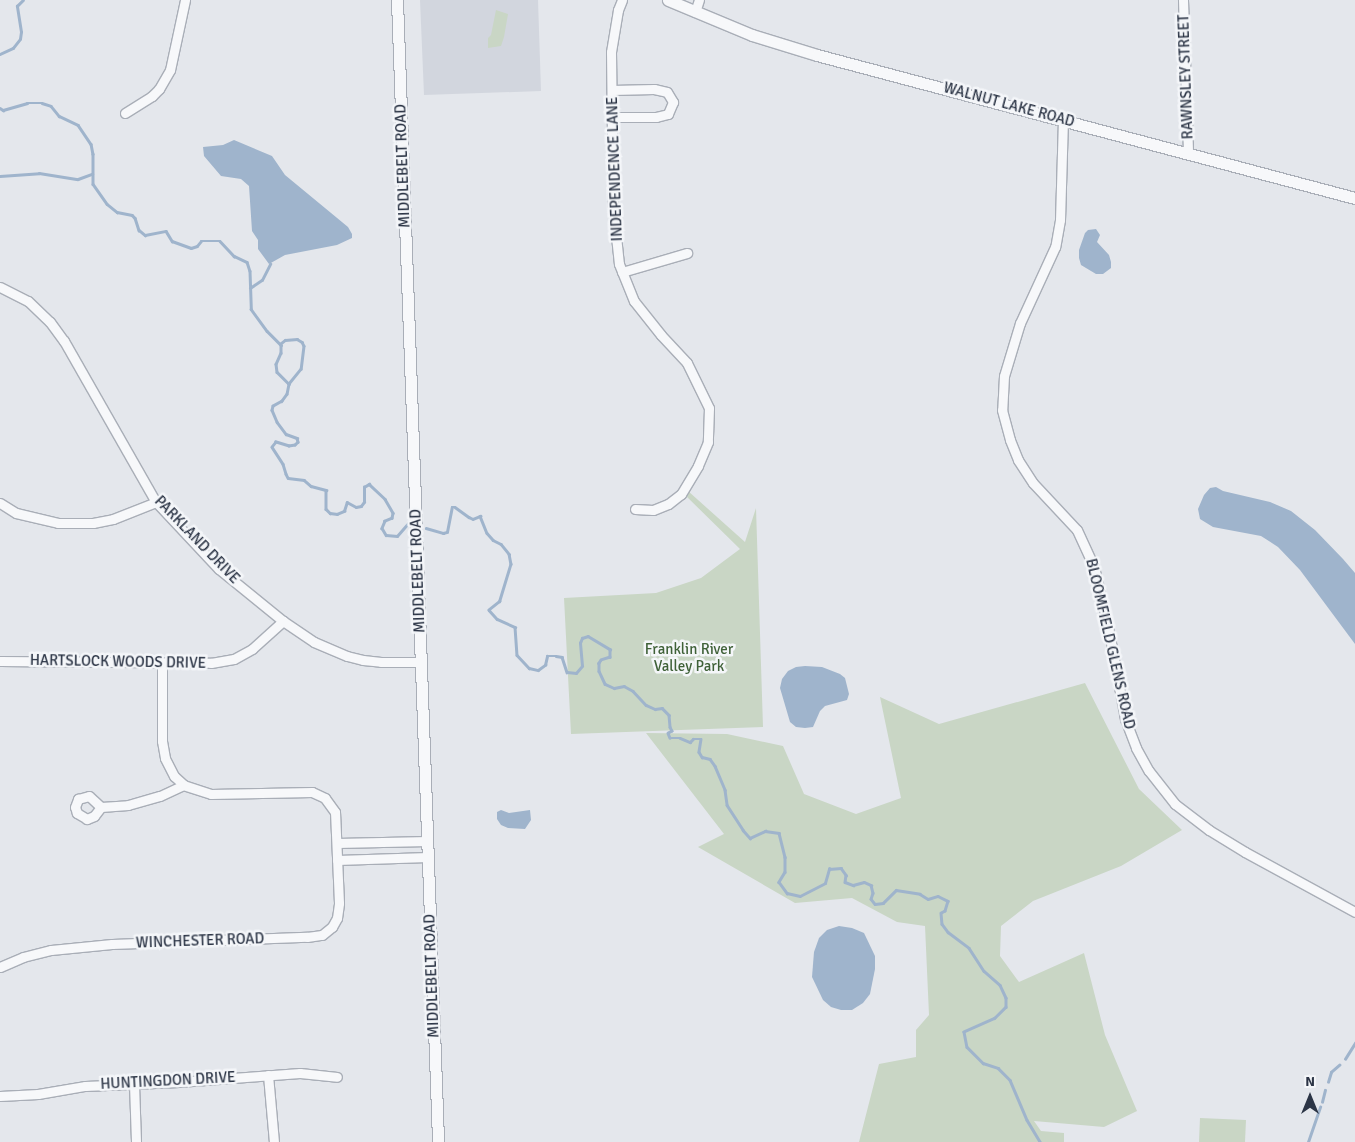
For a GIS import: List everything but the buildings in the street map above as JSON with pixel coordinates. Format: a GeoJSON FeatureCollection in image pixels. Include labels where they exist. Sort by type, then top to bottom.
{"type":"FeatureCollection","features":[{"type":"Feature","properties":{"kind":"street"},"geometry":{"type":"LineString","coordinates":[[125,113],[155,92],[170,70],[185,0]]}},
{"type":"Feature","properties":{"kind":"street","name":"MIDDLEBELT ROAD"},"geometry":{"type":"LineString","coordinates":[[397,0],[438,1142]]}},
{"type":"Feature","properties":{"kind":"street","name":"INDEPENDENCE LANE"},"geometry":{"type":"LineString","coordinates":[[622,0],[618,10],[611,52],[613,208],[619,264],[634,301],[661,335],[687,363],[709,408],[708,442],[698,466],[681,494],[668,504],[653,510],[635,509]]}},
{"type":"Feature","properties":{"kind":"street","name":"WALNUT LAKE ROAD"},"geometry":{"type":"LineString","coordinates":[[668,0],[752,35],[816,55],[1355,198]]}},
{"type":"Feature","properties":{"kind":"street"},"geometry":{"type":"LineString","coordinates":[[695,12],[699,0]]}},
{"type":"Feature","properties":{"kind":"street","name":"RAWNSLEY STREET"},"geometry":{"type":"LineString","coordinates":[[1183,0],[1188,154]]}},
{"type":"Feature","properties":{"kind":"street"},"geometry":{"type":"LineString","coordinates":[[612,90],[654,89],[667,92],[673,102],[668,114],[656,117],[612,117]]}},
{"type":"Feature","properties":{"kind":"street","name":"BLOOMFIELD GLENS ROAD"},"geometry":{"type":"LineString","coordinates":[[1063,119],[1060,220],[1055,247],[1020,323],[1004,376],[1002,410],[1010,440],[1018,460],[1033,482],[1077,530],[1094,567],[1107,621],[1125,719],[1136,748],[1149,771],[1175,804],[1209,830],[1245,852],[1355,912]]}},
{"type":"Feature","properties":{"kind":"street"},"geometry":{"type":"LineString","coordinates":[[622,272],[687,253]]}},
{"type":"Feature","properties":{"kind":"street","name":"PARKLAND DRIVE"},"geometry":{"type":"LineString","coordinates":[[0,287],[28,301],[50,322],[64,341],[156,502],[220,569],[283,621],[314,642],[347,656],[381,662],[421,662]]}},
{"type":"Feature","properties":{"kind":"street"},"geometry":{"type":"LineString","coordinates":[[0,503],[16,513],[58,523],[84,523],[112,519],[156,502]]}},
{"type":"Feature","properties":{"kind":"street","name":"HARTSLOCK WOODS DRIVE"},"geometry":{"type":"LineString","coordinates":[[0,661],[211,663],[234,659],[257,645],[283,621]]}},
{"type":"Feature","properties":{"kind":"street"},"geometry":{"type":"LineString","coordinates":[[101,807],[128,805],[160,796],[184,785],[174,776],[165,758],[162,740],[162,663]]}},
{"type":"Feature","properties":{"kind":"street","name":"WINCHESTER ROAD"},"geometry":{"type":"LineString","coordinates":[[0,967],[24,957],[51,950],[112,944],[307,938],[322,935],[332,927],[337,918],[339,904],[335,812],[324,798],[312,792],[212,794],[184,785]]}},
{"type":"Feature","properties":{"kind":"street"},"geometry":{"type":"LineString","coordinates":[[337,851],[428,841]]}},
{"type":"Feature","properties":{"kind":"street"},"geometry":{"type":"LineString","coordinates":[[337,851],[428,857]]}},
{"type":"Feature","properties":{"kind":"street","name":"HUNTINGDON DRIVE"},"geometry":{"type":"LineString","coordinates":[[0,1096],[38,1094],[85,1086],[300,1073],[337,1076]]}},
{"type":"Feature","properties":{"kind":"street"},"geometry":{"type":"LineString","coordinates":[[268,1075],[274,1142]]}},
{"type":"Feature","properties":{"kind":"street"},"geometry":{"type":"LineString","coordinates":[[134,1084],[136,1142]]}},
{"type":"Feature","properties":{"kind":"shaded area"},"geometry":{"type":"Polygon","coordinates":[[[420,0],[538,0],[541,91],[424,95],[420,0]]]}},
{"type":"Feature","properties":{"kind":"green space"},"geometry":{"type":"Polygon","coordinates":[[[496,10],[508,14],[504,37],[501,46],[488,48],[488,38],[491,35],[496,10]]]}},
{"type":"Feature","properties":{"kind":"green space","name":"Franklin River Valley Park"},"geometry":{"type":"Polygon","coordinates":[[[688,491],[745,542],[756,508],[763,727],[571,734],[564,598],[656,593],[701,578],[740,549],[685,495],[688,491]]]}},
{"type":"Feature","properties":{"kind":"green space"},"geometry":{"type":"Polygon","coordinates":[[[1085,683],[1139,789],[1182,830],[1121,866],[1033,901],[1001,926],[1000,956],[1019,982],[1084,953],[1105,1035],[1137,1111],[1104,1127],[1034,1121],[1041,1131],[1064,1133],[1064,1142],[859,1142],[879,1064],[916,1057],[916,1030],[929,1015],[925,926],[897,922],[852,898],[795,903],[698,847],[724,834],[646,733],[727,734],[783,746],[804,794],[856,814],[901,798],[880,697],[939,724],[1085,683]]]}},
{"type":"Feature","properties":{"kind":"green space"},"geometry":{"type":"Polygon","coordinates":[[[1200,1118],[1246,1120],[1245,1142],[1199,1142],[1200,1118]]]}},
{"type":"Feature","properties":{"kind":"water"},"geometry":{"type":"Polygon","coordinates":[[[234,140],[272,156],[285,175],[348,227],[352,238],[337,245],[285,255],[269,264],[258,249],[258,240],[252,231],[249,186],[241,179],[221,176],[204,156],[203,147],[223,145],[234,140]]]}},
{"type":"Feature","properties":{"kind":"water"},"geometry":{"type":"Polygon","coordinates":[[[1096,229],[1100,235],[1097,242],[1109,255],[1111,262],[1111,268],[1103,274],[1096,274],[1081,265],[1079,258],[1079,250],[1085,233],[1088,230],[1096,229]]]}},
{"type":"Feature","properties":{"kind":"water"},"geometry":{"type":"Polygon","coordinates":[[[1216,487],[1223,491],[1270,502],[1291,511],[1315,530],[1343,559],[1355,573],[1355,644],[1300,570],[1278,547],[1261,536],[1213,527],[1200,519],[1198,509],[1204,495],[1210,488],[1216,487]]]}},
{"type":"Feature","properties":{"kind":"water"},"geometry":{"type":"Polygon","coordinates":[[[796,667],[822,667],[840,674],[845,678],[849,694],[847,700],[825,706],[820,711],[813,727],[805,728],[796,727],[790,722],[780,688],[782,679],[788,671],[796,667]]]}},
{"type":"Feature","properties":{"kind":"water"},"geometry":{"type":"Polygon","coordinates":[[[501,810],[509,813],[530,810],[531,820],[525,829],[508,828],[501,825],[497,819],[497,812],[501,810]]]}},
{"type":"Feature","properties":{"kind":"water"},"geometry":{"type":"Polygon","coordinates":[[[839,926],[852,928],[864,933],[875,956],[875,969],[870,994],[863,1003],[852,1010],[841,1010],[831,1007],[823,1000],[812,977],[814,952],[819,938],[827,930],[839,926]]]}},
{"type":"Feature","properties":{"kind":"waterway"},"geometry":{"type":"LineString","coordinates":[[0,54],[13,48],[20,39],[21,32],[17,6],[23,0]]}},
{"type":"Feature","properties":{"kind":"waterway"},"geometry":{"type":"LineString","coordinates":[[0,108],[3,110],[27,103],[42,103],[51,106],[59,116],[78,125],[91,144],[93,184],[107,204],[117,212],[132,215],[139,230],[145,235],[166,231],[172,241],[191,248],[197,246],[201,241],[220,241],[234,256],[247,262],[250,271],[251,309],[267,331],[281,345],[281,353],[276,364],[277,372],[289,384],[287,394],[282,401],[273,406],[272,410],[277,422],[286,434],[297,438],[298,442],[295,445],[289,446],[276,442],[272,447],[283,464],[288,478],[304,480],[311,486],[326,490],[326,509],[330,513],[337,514],[344,511],[347,502],[356,507],[361,506],[364,502],[364,487],[369,484],[385,499],[393,513],[392,518],[385,521],[382,528],[386,535],[397,536],[410,521]]}},
{"type":"Feature","properties":{"kind":"waterway"},"geometry":{"type":"LineString","coordinates":[[0,176],[39,173],[78,179],[92,174]]}},
{"type":"Feature","properties":{"kind":"waterway"},"geometry":{"type":"LineString","coordinates":[[250,288],[262,280],[270,264]]}},
{"type":"Feature","properties":{"kind":"waterway"},"geometry":{"type":"LineString","coordinates":[[280,344],[285,340],[297,339],[304,346],[301,369],[289,384]]}},
{"type":"Feature","properties":{"kind":"waterway"},"geometry":{"type":"LineString","coordinates":[[426,528],[443,533],[447,532],[452,507],[455,507],[473,519],[480,516],[487,533],[493,540],[501,544],[509,554],[511,564],[500,601],[489,610],[497,619],[515,627],[517,655],[529,668],[538,670],[545,665],[547,656],[556,656],[562,657],[567,672],[576,673],[582,666],[580,643],[582,638],[588,636],[610,649],[610,657],[601,660],[599,663],[599,671],[605,684],[614,688],[624,686],[633,691],[646,705],[655,709],[662,708],[669,715],[672,731],[668,733],[670,738],[680,738],[690,742],[693,739],[701,739],[699,752],[702,757],[710,759],[715,766],[725,790],[727,805],[743,830],[750,838],[765,831],[779,833],[785,857],[785,872],[779,882],[787,893],[800,896],[825,883],[829,869],[841,868],[846,875],[845,882],[853,885],[864,882],[871,885],[873,893],[871,899],[875,904],[883,903],[896,890],[920,894],[928,899],[938,896],[948,901],[945,911],[941,913],[942,924],[948,932],[969,948],[984,971],[1000,985],[1006,998],[1006,1007],[995,1018],[964,1032],[967,1047],[983,1063],[998,1068],[1010,1080],[1027,1120],[1040,1142]]}},
{"type":"Feature","properties":{"kind":"waterway"},"geometry":{"type":"LineString","coordinates":[[1345,1059],[1355,1043]]}},
{"type":"Feature","properties":{"kind":"waterway"},"geometry":{"type":"LineString","coordinates":[[1328,1082],[1331,1072],[1339,1065]]}},
{"type":"Feature","properties":{"kind":"waterway"},"geometry":{"type":"LineString","coordinates":[[1322,1102],[1325,1090]]}},
{"type":"Feature","properties":{"kind":"waterway"},"geometry":{"type":"LineString","coordinates":[[1308,1142],[1320,1107]]}}]}
